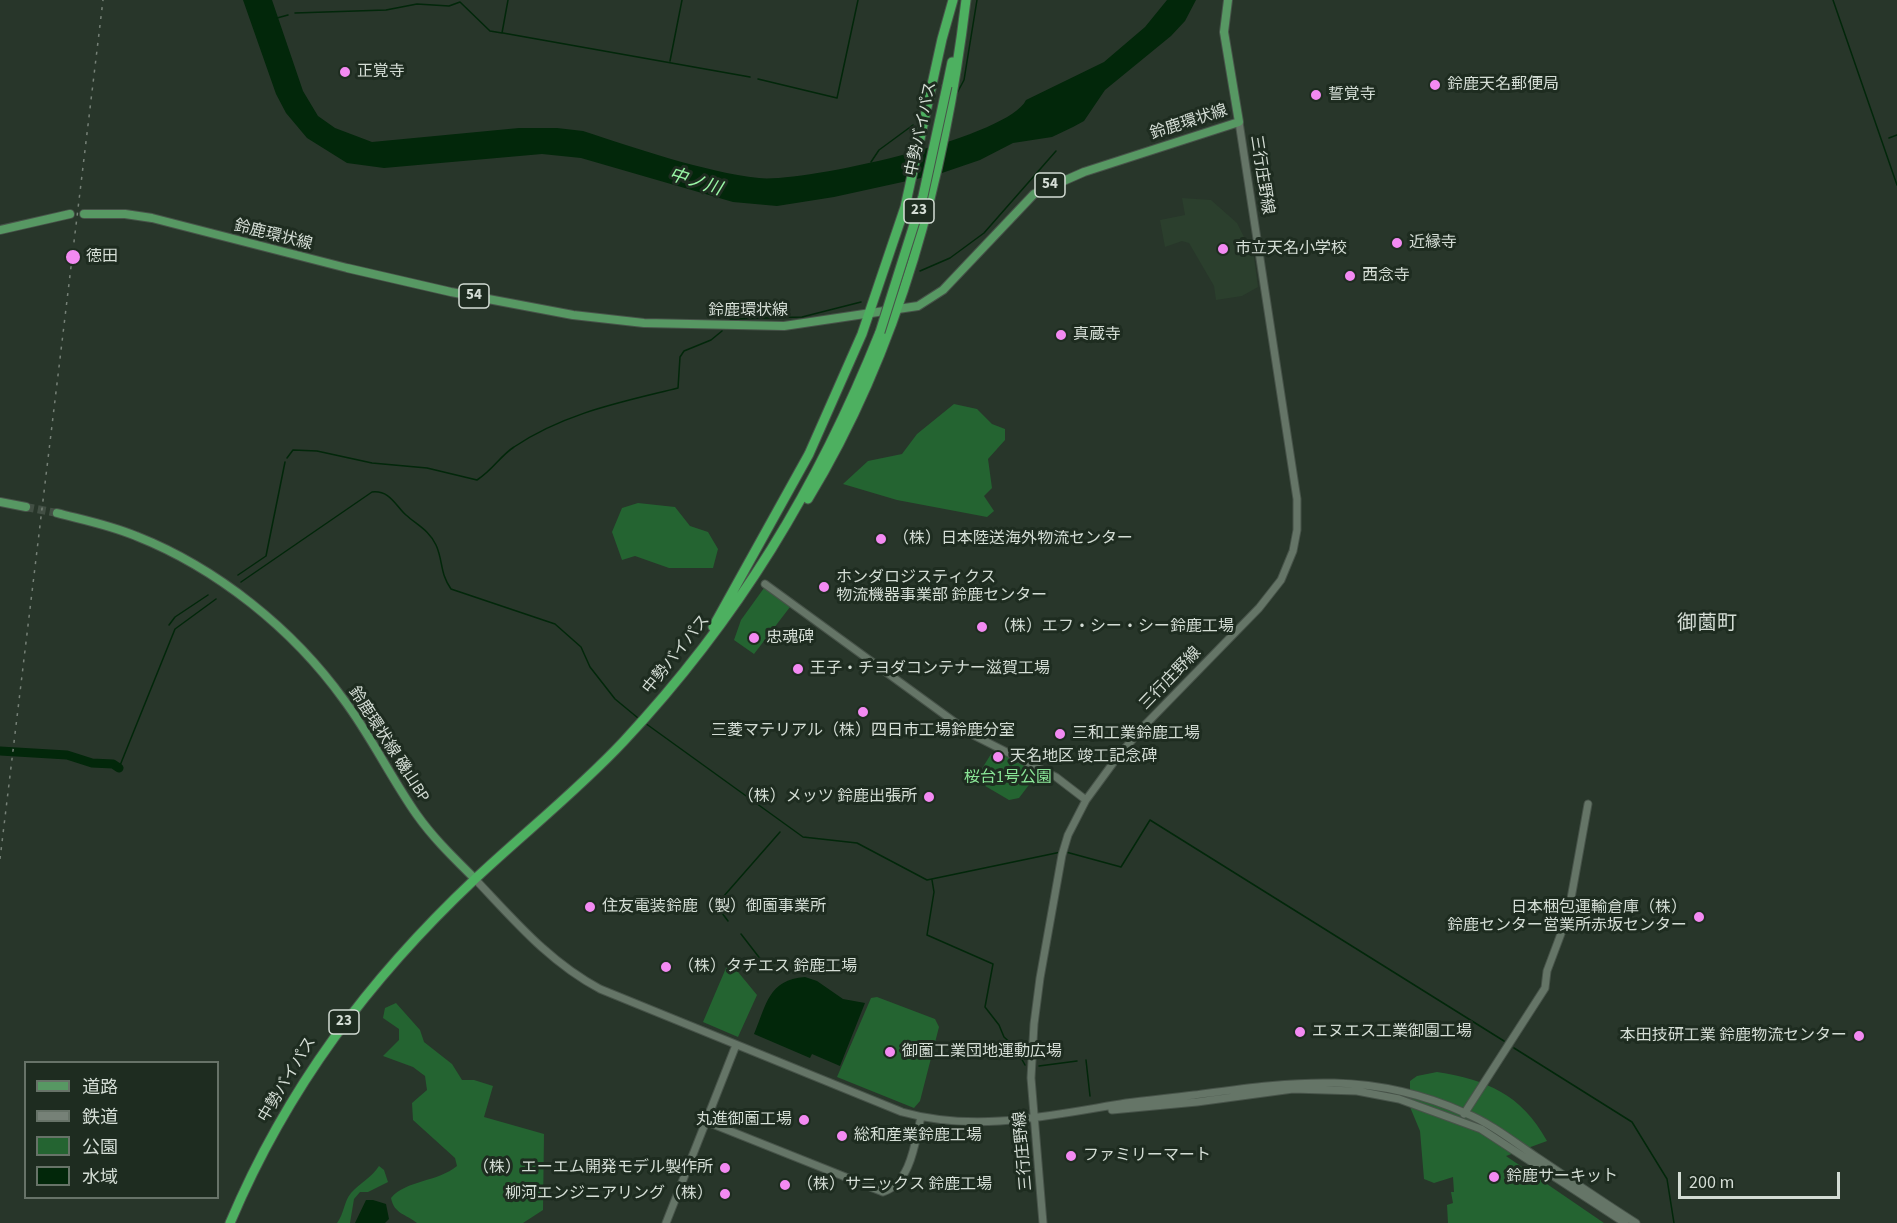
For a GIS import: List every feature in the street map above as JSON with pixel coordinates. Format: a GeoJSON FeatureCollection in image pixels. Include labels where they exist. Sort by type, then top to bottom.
{"type":"FeatureCollection","features":[{"type":"Feature","properties":{"kind":"highway"},"geometry":{"type":"LineString","coordinates":[[684,672],[723,611],[809,454],[862,334],[898,228],[953,0]]}},
{"type":"Feature","properties":{"kind":"highway"},"geometry":{"type":"LineString","coordinates":[[898,310],[932,198],[954,87],[965,0]]}},
{"type":"Feature","properties":{"kind":"highway","name":"中勢バイパス"},"geometry":{"type":"LineString","coordinates":[[231,1223],[245,1189],[288,1107],[338,1028],[403,950],[475,879],[588,776],[650,711],[734,609],[816,480],[863,375],[905,260],[936,141],[965,0]]}},
{"type":"Feature","properties":{"kind":"highway","name":"23"},"geometry":{"type":"LineString","coordinates":[[816,480],[847,427],[898,310]]}},
{"type":"Feature","properties":{"kind":"main road","name":"鈴鹿環状線"},"geometry":{"type":"LineString","coordinates":[[84,214],[125,214],[152,218],[450,292],[612,321],[784,326],[898,310],[925,302],[943,290],[1023,203],[1047,187],[1084,172],[1239,122],[1224,32],[1228,0]]}},
{"type":"Feature","properties":{"kind":"main road"},"geometry":{"type":"LineString","coordinates":[[0,230],[70,214]]}},
{"type":"Feature","properties":{"kind":"main road"},"geometry":{"type":"LineString","coordinates":[[0,502],[26,507]]}},
{"type":"Feature","properties":{"kind":"main road","name":"鈴鹿環状線 磯山BP"},"geometry":{"type":"LineString","coordinates":[[57,513],[103,524],[136,536],[211,574],[252,605],[300,649],[343,698],[418,817],[438,842],[475,879]]}},
{"type":"Feature","properties":{"kind":"street","name":"三行庄野線"},"geometry":{"type":"LineString","coordinates":[[1043,1223],[1031,1078],[1036,1003],[1064,847],[1086,800],[1144,726],[1272,593],[1281,580],[1293,551],[1297,530],[1297,499],[1239,122]]}},
{"type":"Feature","properties":{"kind":"street"},"geometry":{"type":"LineString","coordinates":[[765,584],[971,734],[1056,777],[1086,800]]}},
{"type":"Feature","properties":{"kind":"street"},"geometry":{"type":"LineString","coordinates":[[1460,1120],[1545,988],[1547,972],[1573,895],[1588,804]]}},
{"type":"Feature","properties":{"kind":"street"},"geometry":{"type":"LineString","coordinates":[[475,879],[536,944],[579,978],[600,989],[871,1100],[921,1117],[969,1122],[1034,1119],[1256,1086],[1317,1081],[1360,1085],[1402,1092],[1464,1112],[1505,1135],[1636,1223]]}},
{"type":"Feature","properties":{"kind":"street"},"geometry":{"type":"LineString","coordinates":[[666,1223],[736,1045]]}},
{"type":"Feature","properties":{"kind":"street"},"geometry":{"type":"LineString","coordinates":[[1086,1111],[1128,1109],[1269,1091],[1315,1088],[1357,1091],[1399,1099],[1460,1120],[1501,1142],[1625,1223]]}},
{"type":"Feature","properties":{"kind":"street"},"geometry":{"type":"LineString","coordinates":[[705,1121],[883,1192],[891,1188],[907,1168],[921,1117]]}},
{"type":"Feature","properties":{"kind":"shaded area","name":"市立天名小学校"},"geometry":{"type":"Polygon","coordinates":[[[1182,198],[1211,200],[1237,223],[1247,243],[1252,242],[1258,287],[1242,296],[1216,300],[1214,286],[1189,243],[1182,241],[1165,247],[1160,220],[1185,215],[1182,198]]]}},
{"type":"Feature","properties":{"kind":"green space"},"geometry":{"type":"Polygon","coordinates":[[[954,404],[977,409],[992,424],[1005,429],[1005,440],[988,459],[992,488],[984,496],[994,511],[987,517],[897,500],[843,484],[868,461],[902,454],[917,434],[954,404]]]}},
{"type":"Feature","properties":{"kind":"green space"},"geometry":{"type":"Polygon","coordinates":[[[638,503],[675,507],[690,526],[708,532],[718,549],[713,568],[669,568],[635,556],[622,560],[612,532],[622,508],[638,503]]]}},
{"type":"Feature","properties":{"kind":"green space"},"geometry":{"type":"Polygon","coordinates":[[[764,588],[790,607],[754,654],[734,640],[741,620],[764,588]]]}},
{"type":"Feature","properties":{"kind":"green space","name":"桜台1号公園"},"geometry":{"type":"Polygon","coordinates":[[[999,753],[1038,773],[1019,798],[1009,800],[975,780],[991,754],[999,753]]]}},
{"type":"Feature","properties":{"kind":"green space"},"geometry":{"type":"Polygon","coordinates":[[[729,961],[757,995],[738,1037],[703,1022],[729,961]]]}},
{"type":"Feature","properties":{"kind":"green space","name":"御薗工業団地運動広場"},"geometry":{"type":"Polygon","coordinates":[[[877,997],[935,1019],[939,1027],[920,1101],[914,1108],[837,1077],[871,998],[877,997]]]}},
{"type":"Feature","properties":{"kind":"green space"},"geometry":{"type":"Polygon","coordinates":[[[396,1003],[420,1030],[424,1042],[452,1064],[462,1080],[474,1080],[493,1086],[484,1117],[544,1134],[543,1210],[523,1223],[417,1223],[395,1207],[391,1198],[397,1192],[441,1175],[457,1166],[455,1158],[413,1120],[412,1103],[427,1090],[425,1076],[413,1067],[383,1056],[399,1040],[399,1029],[383,1018],[385,1008],[396,1003]]]}},
{"type":"Feature","properties":{"kind":"green space"},"geometry":{"type":"Polygon","coordinates":[[[1437,1072],[1487,1085],[1514,1101],[1537,1125],[1547,1141],[1506,1156],[1604,1223],[1448,1223],[1447,1205],[1453,1203],[1451,1192],[1454,1192],[1453,1177],[1434,1183],[1424,1179],[1420,1131],[1410,1107],[1410,1081],[1417,1076],[1437,1072]]]}},
{"type":"Feature","properties":{"kind":"green space"},"geometry":{"type":"Polygon","coordinates":[[[379,1166],[384,1170],[388,1182],[368,1192],[360,1192],[354,1199],[350,1223],[337,1223],[351,1193],[379,1166]]]}},
{"type":"Feature","properties":{"kind":"water","name":"中ノ川"},"geometry":{"type":"Polygon","coordinates":[[[243,0],[272,0],[303,91],[318,116],[335,128],[372,142],[519,128],[557,128],[583,131],[716,171],[759,178],[782,178],[858,166],[945,143],[983,129],[1011,114],[1026,100],[1104,62],[1145,27],[1167,0],[1196,0],[1185,21],[1171,36],[1105,90],[1084,121],[1073,127],[1052,137],[1013,143],[980,160],[939,174],[834,197],[777,206],[733,202],[581,158],[542,154],[384,168],[347,163],[307,138],[286,113],[276,94],[243,0]]]}},
{"type":"Feature","properties":{"kind":"water"},"geometry":{"type":"Polygon","coordinates":[[[805,977],[817,981],[843,999],[865,1003],[840,1066],[812,1054],[810,1058],[754,1034],[766,1004],[776,988],[793,979],[805,977]]]}},
{"type":"Feature","properties":{"kind":"water"},"geometry":{"type":"Polygon","coordinates":[[[366,1200],[386,1204],[389,1219],[385,1223],[355,1223],[366,1200]]]}},
{"type":"Feature","properties":{"kind":"waterway"},"geometry":{"type":"LineString","coordinates":[[295,13],[386,10],[417,4],[449,6],[460,2],[490,31],[502,33],[508,0]]}},
{"type":"Feature","properties":{"kind":"waterway"},"geometry":{"type":"LineString","coordinates":[[670,61],[682,0]]}},
{"type":"Feature","properties":{"kind":"waterway"},"geometry":{"type":"LineString","coordinates":[[758,79],[837,98],[858,0]]}},
{"type":"Feature","properties":{"kind":"waterway"},"geometry":{"type":"LineString","coordinates":[[956,95],[964,80],[977,0]]}},
{"type":"Feature","properties":{"kind":"waterway"},"geometry":{"type":"LineString","coordinates":[[1833,0],[1897,185]]}},
{"type":"Feature","properties":{"kind":"waterway"},"geometry":{"type":"LineString","coordinates":[[277,18],[288,15]]}},
{"type":"Feature","properties":{"kind":"waterway"},"geometry":{"type":"LineString","coordinates":[[503,33],[750,77]]}},
{"type":"Feature","properties":{"kind":"waterway"},"geometry":{"type":"LineString","coordinates":[[871,162],[879,150],[913,125]]}},
{"type":"Feature","properties":{"kind":"waterway"},"geometry":{"type":"LineString","coordinates":[[1889,138],[1897,135]]}},
{"type":"Feature","properties":{"kind":"waterway"},"geometry":{"type":"LineString","coordinates":[[920,271],[950,258],[984,233],[1056,151]]}},
{"type":"Feature","properties":{"kind":"waterway"},"geometry":{"type":"LineString","coordinates":[[730,319],[802,317],[861,302]]}},
{"type":"Feature","properties":{"kind":"waterway"},"geometry":{"type":"LineString","coordinates":[[287,458],[293,450],[317,451],[372,463],[427,468],[477,480],[514,447],[553,425],[594,410],[678,388],[680,357],[684,351],[711,340],[722,331]]}},
{"type":"Feature","properties":{"kind":"waterway"},"geometry":{"type":"LineString","coordinates":[[238,575],[266,556],[285,462]]}},
{"type":"Feature","properties":{"kind":"waterway"},"geometry":{"type":"LineString","coordinates":[[241,582],[372,492],[383,493],[433,540],[445,578],[451,589],[555,624],[581,647],[590,667],[615,699],[638,718]]}},
{"type":"Feature","properties":{"kind":"waterway"},"geometry":{"type":"LineString","coordinates":[[169,625],[175,617],[208,595]]}},
{"type":"Feature","properties":{"kind":"waterway"},"geometry":{"type":"LineString","coordinates":[[119,768],[175,629],[216,599]]}},
{"type":"Feature","properties":{"kind":"waterway"},"geometry":{"type":"LineString","coordinates":[[645,723],[803,837],[857,843],[927,880],[1061,852]]}},
{"type":"Feature","properties":{"kind":"waterway"},"geometry":{"type":"LineString","coordinates":[[0,751],[67,755],[92,763],[113,764],[119,768]]}},
{"type":"Feature","properties":{"kind":"waterway"},"geometry":{"type":"LineString","coordinates":[[1066,852],[1121,867],[1150,820],[1504,1041]]}},
{"type":"Feature","properties":{"kind":"waterway"},"geometry":{"type":"LineString","coordinates":[[728,921],[716,905],[780,832]]}},
{"type":"Feature","properties":{"kind":"waterway"},"geometry":{"type":"LineString","coordinates":[[932,880],[934,892],[927,935],[993,964],[985,1007],[999,1025],[1004,1037],[1015,1047],[1025,1065]]}},
{"type":"Feature","properties":{"kind":"waterway"},"geometry":{"type":"LineString","coordinates":[[741,934],[765,965],[778,962],[784,966]]}},
{"type":"Feature","properties":{"kind":"waterway"},"geometry":{"type":"LineString","coordinates":[[1514,1048],[1632,1122],[1667,1179],[1674,1223]]}},
{"type":"Feature","properties":{"kind":"waterway"},"geometry":{"type":"LineString","coordinates":[[1086,1060],[1090,1096]]}},
{"type":"Feature","properties":{"kind":"waterway"},"geometry":{"type":"LineString","coordinates":[[1039,1066],[1077,1061]]}},
{"type":"Feature","properties":{"kind":"tunnel"},"geometry":{"type":"LineString","coordinates":[[26,507],[57,513]]}},
{"type":"Feature","properties":{"kind":"railway"},"geometry":{"type":"LineString","coordinates":[[0,859],[103,0]]}},
{"type":"Feature","properties":{"kind":"place","name":"正覚寺"},"geometry":{"type":"Point","coordinates":[345,72]}},
{"type":"Feature","properties":{"kind":"place","name":"鈴鹿天名郵便局"},"geometry":{"type":"Point","coordinates":[1435,85]}},
{"type":"Feature","properties":{"kind":"place","name":"誓覚寺"},"geometry":{"type":"Point","coordinates":[1316,95]}},
{"type":"Feature","properties":{"kind":"place","name":"近縁寺"},"geometry":{"type":"Point","coordinates":[1397,243]}},
{"type":"Feature","properties":{"kind":"place","name":"市立天名小学校"},"geometry":{"type":"Point","coordinates":[1223,249]}},
{"type":"Feature","properties":{"kind":"place","name":"徳田"},"geometry":{"type":"Point","coordinates":[73,257]}},
{"type":"Feature","properties":{"kind":"place","name":"西念寺"},"geometry":{"type":"Point","coordinates":[1350,276]}},
{"type":"Feature","properties":{"kind":"place","name":"真蔵寺"},"geometry":{"type":"Point","coordinates":[1061,335]}},
{"type":"Feature","properties":{"kind":"place","name":"（株）日本陸送海外物流センター"},"geometry":{"type":"Point","coordinates":[881,539]}},
{"type":"Feature","properties":{"kind":"place","name":"ホンダロジスティクス 物流機器事業部 鈴鹿センター"},"geometry":{"type":"Point","coordinates":[824,587]}},
{"type":"Feature","properties":{"kind":"place","name":"（株）エフ・シー・シー鈴鹿工場"},"geometry":{"type":"Point","coordinates":[982,627]}},
{"type":"Feature","properties":{"kind":"place","name":"忠魂碑"},"geometry":{"type":"Point","coordinates":[754,638]}},
{"type":"Feature","properties":{"kind":"place","name":"王子・チヨダコンテナー滋賀工場"},"geometry":{"type":"Point","coordinates":[798,669]}},
{"type":"Feature","properties":{"kind":"place","name":"三菱マテリアル（株）四日市工場鈴鹿分室"},"geometry":{"type":"Point","coordinates":[863,712]}},
{"type":"Feature","properties":{"kind":"place","name":"三和工業鈴鹿工場"},"geometry":{"type":"Point","coordinates":[1060,734]}},
{"type":"Feature","properties":{"kind":"place","name":"天名地区 竣工記念碑"},"geometry":{"type":"Point","coordinates":[998,757]}},
{"type":"Feature","properties":{"kind":"place","name":"（株）メッツ 鈴鹿出張所"},"geometry":{"type":"Point","coordinates":[929,797]}},
{"type":"Feature","properties":{"kind":"place","name":"住友電装鈴鹿（製）御薗事業所"},"geometry":{"type":"Point","coordinates":[590,907]}},
{"type":"Feature","properties":{"kind":"place","name":"日本梱包運輸倉庫（株） 鈴鹿センター営業所赤坂センター"},"geometry":{"type":"Point","coordinates":[1699,917]}},
{"type":"Feature","properties":{"kind":"place","name":"（株）タチエス 鈴鹿工場"},"geometry":{"type":"Point","coordinates":[666,967]}},
{"type":"Feature","properties":{"kind":"place","name":"エヌエス工業御園工場"},"geometry":{"type":"Point","coordinates":[1300,1032]}},
{"type":"Feature","properties":{"kind":"place","name":"本田技研工業 鈴鹿物流センター"},"geometry":{"type":"Point","coordinates":[1859,1036]}},
{"type":"Feature","properties":{"kind":"place","name":"御薗工業団地運動広場"},"geometry":{"type":"Point","coordinates":[890,1052]}},
{"type":"Feature","properties":{"kind":"place","name":"丸進御薗工場"},"geometry":{"type":"Point","coordinates":[804,1120]}},
{"type":"Feature","properties":{"kind":"place","name":"総和産業鈴鹿工場"},"geometry":{"type":"Point","coordinates":[842,1136]}},
{"type":"Feature","properties":{"kind":"place","name":"ファミリーマート"},"geometry":{"type":"Point","coordinates":[1071,1156]}},
{"type":"Feature","properties":{"kind":"place","name":"（株）エーエム開発モデル製作所"},"geometry":{"type":"Point","coordinates":[725,1168]}},
{"type":"Feature","properties":{"kind":"place","name":"鈴鹿サーキット"},"geometry":{"type":"Point","coordinates":[1494,1177]}},
{"type":"Feature","properties":{"kind":"place","name":"（株）サニックス 鈴鹿工場"},"geometry":{"type":"Point","coordinates":[785,1185]}},
{"type":"Feature","properties":{"kind":"place","name":"柳河エンジニアリング（株）"},"geometry":{"type":"Point","coordinates":[725,1194]}},
{"type":"Feature","properties":{"kind":"district","name":"御薗町"},"geometry":{"type":"Point","coordinates":[1707,625]}}]}
